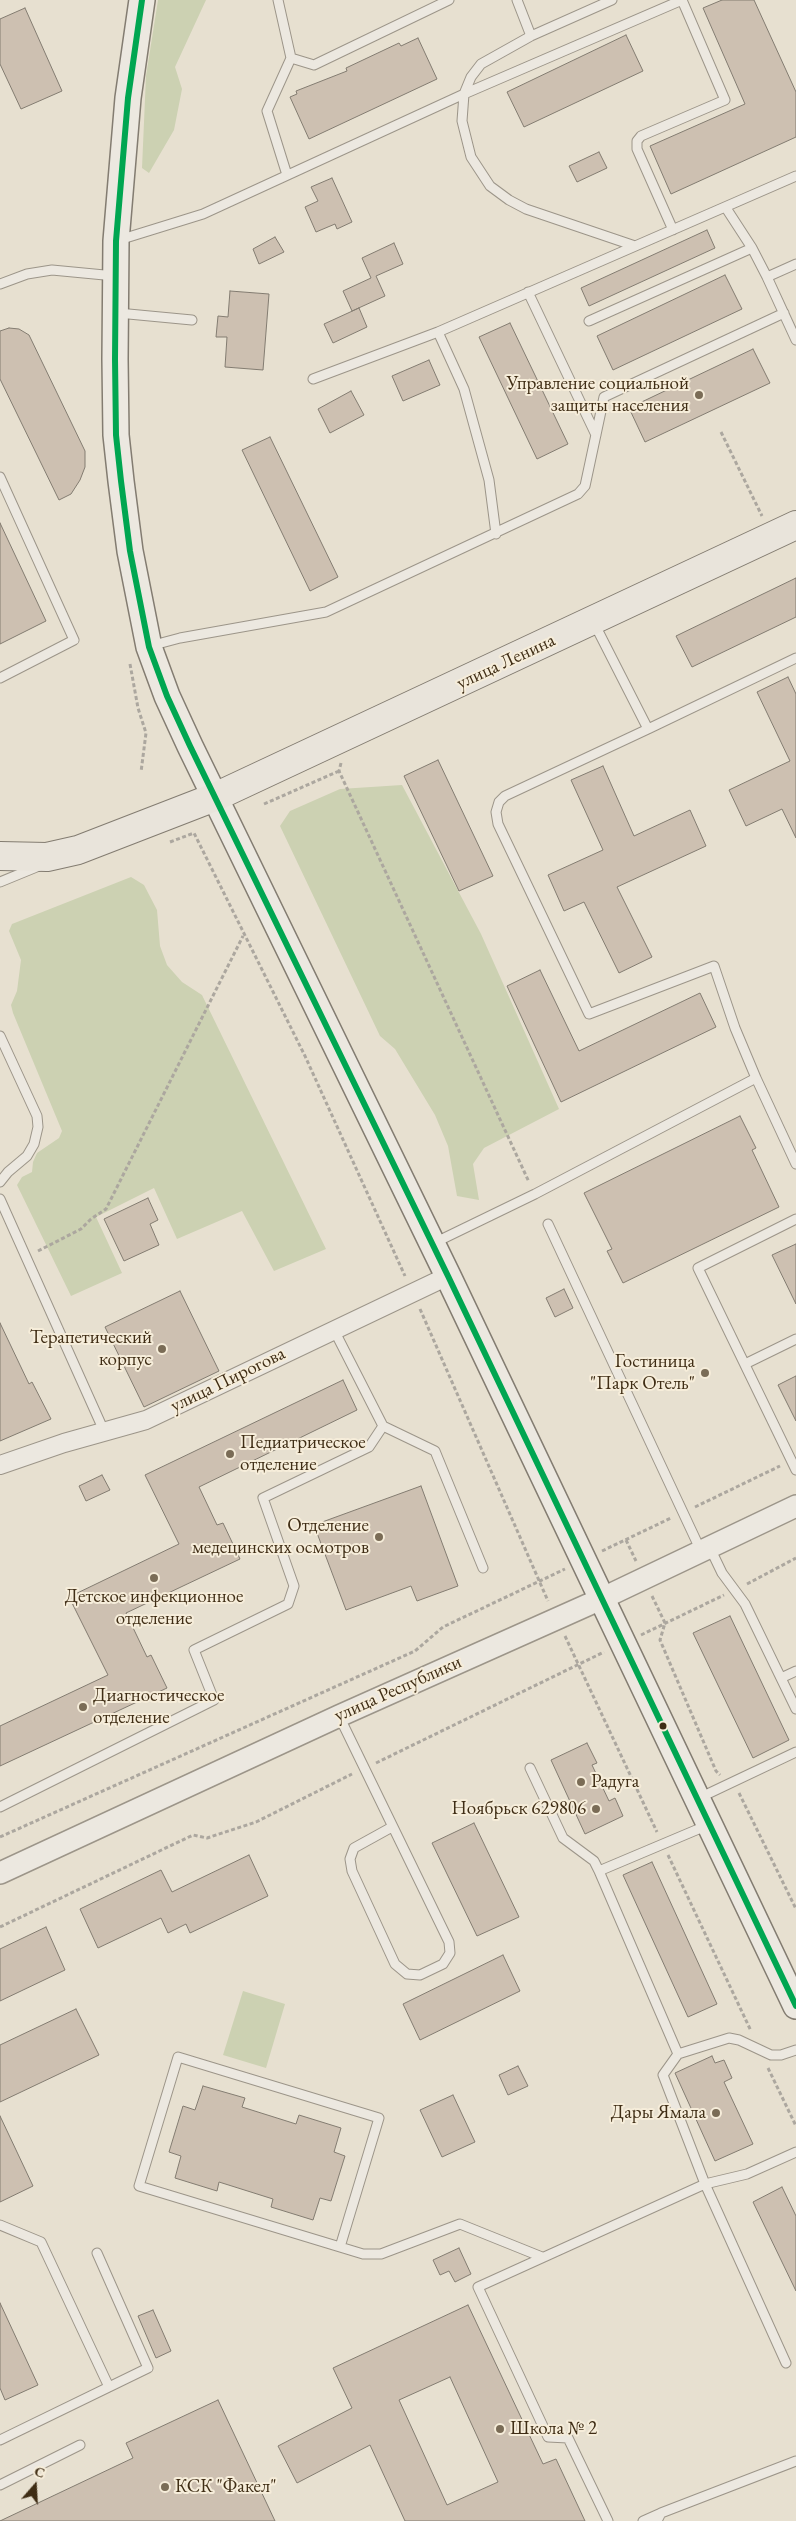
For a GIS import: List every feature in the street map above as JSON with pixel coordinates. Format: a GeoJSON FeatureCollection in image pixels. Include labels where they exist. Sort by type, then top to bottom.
{"type":"FeatureCollection","features":[{"type":"Feature","properties":{"kind":"main road"},"geometry":{"type":"LineString","coordinates":[[142,0],[128,98],[116,240],[116,435],[130,552],[149,647],[167,696],[215,797],[448,1276],[696,1800],[796,2006]]}},
{"type":"Feature","properties":{"kind":"main road","name":"улица Ленина"},"geometry":{"type":"LineString","coordinates":[[0,856],[47,857],[78,850],[215,797],[784,531]]}},
{"type":"Feature","properties":{"kind":"street","name":"улица Пирогова"},"geometry":{"type":"LineString","coordinates":[[0,1465],[104,1431],[146,1420],[448,1276]]}},
{"type":"Feature","properties":{"kind":"street","name":"улица Республики"},"geometry":{"type":"LineString","coordinates":[[0,1871],[601,1598],[796,1506]]}},
{"type":"Feature","properties":{"kind":"lane"},"geometry":{"type":"LineString","coordinates":[[278,0],[291,58],[267,111],[287,175]]}},
{"type":"Feature","properties":{"kind":"lane"},"geometry":{"type":"LineString","coordinates":[[291,58],[314,65],[450,0]]}},
{"type":"Feature","properties":{"kind":"lane"},"geometry":{"type":"LineString","coordinates":[[517,0],[530,36]]}},
{"type":"Feature","properties":{"kind":"lane"},"geometry":{"type":"LineString","coordinates":[[612,0],[530,36],[481,64],[471,77],[464,94],[462,121],[471,157],[490,186],[526,209],[635,246]]}},
{"type":"Feature","properties":{"kind":"lane"},"geometry":{"type":"LineString","coordinates":[[116,240],[203,214],[464,94],[682,0],[725,100],[641,136],[637,141],[638,149],[673,230]]}},
{"type":"Feature","properties":{"kind":"lane"},"geometry":{"type":"LineString","coordinates":[[313,379],[438,332],[796,176]]}},
{"type":"Feature","properties":{"kind":"lane"},"geometry":{"type":"LineString","coordinates":[[726,208],[752,248],[796,340]]}},
{"type":"Feature","properties":{"kind":"lane"},"geometry":{"type":"LineString","coordinates":[[589,321],[752,248]]}},
{"type":"Feature","properties":{"kind":"lane"},"geometry":{"type":"LineString","coordinates":[[767,277],[796,264]]}},
{"type":"Feature","properties":{"kind":"lane"},"geometry":{"type":"LineString","coordinates":[[0,284],[27,274],[52,270],[115,276]]}},
{"type":"Feature","properties":{"kind":"lane"},"geometry":{"type":"LineString","coordinates":[[528,292],[596,435]]}},
{"type":"Feature","properties":{"kind":"lane"},"geometry":{"type":"LineString","coordinates":[[115,313],[192,320]]}},
{"type":"Feature","properties":{"kind":"lane"},"geometry":{"type":"LineString","coordinates":[[149,647],[180,638],[326,612],[578,494],[585,486],[604,397],[784,314]]}},
{"type":"Feature","properties":{"kind":"lane"},"geometry":{"type":"LineString","coordinates":[[438,332],[464,389],[489,480],[496,534]]}},
{"type":"Feature","properties":{"kind":"lane"},"geometry":{"type":"LineString","coordinates":[[0,477],[74,640],[0,678]]}},
{"type":"Feature","properties":{"kind":"lane"},"geometry":{"type":"LineString","coordinates":[[593,621],[648,729]]}},
{"type":"Feature","properties":{"kind":"lane"},"geometry":{"type":"LineString","coordinates":[[796,658],[506,796],[500,802],[496,812],[498,824],[589,1014],[714,966],[735,1028],[796,1164]]}},
{"type":"Feature","properties":{"kind":"lane"},"geometry":{"type":"LineString","coordinates":[[0,882],[78,850]]}},
{"type":"Feature","properties":{"kind":"lane"},"geometry":{"type":"LineString","coordinates":[[0,1036],[38,1116],[38,1127],[34,1144],[27,1156],[8,1172],[0,1182]]}},
{"type":"Feature","properties":{"kind":"lane"},"geometry":{"type":"LineString","coordinates":[[432,1244],[534,1194],[756,1078]]}},
{"type":"Feature","properties":{"kind":"lane"},"geometry":{"type":"LineString","coordinates":[[0,1199],[104,1431]]}},
{"type":"Feature","properties":{"kind":"lane"},"geometry":{"type":"LineString","coordinates":[[796,1219],[698,1268],[796,1470]]}},
{"type":"Feature","properties":{"kind":"lane"},"geometry":{"type":"LineString","coordinates":[[548,1224],[706,1549],[745,1604],[796,1709]]}},
{"type":"Feature","properties":{"kind":"lane"},"geometry":{"type":"LineString","coordinates":[[334,1330],[383,1426],[435,1451],[483,1568]]}},
{"type":"Feature","properties":{"kind":"lane"},"geometry":{"type":"LineString","coordinates":[[745,1364],[796,1339]]}},
{"type":"Feature","properties":{"kind":"lane"},"geometry":{"type":"LineString","coordinates":[[0,1807],[214,1700],[194,1650],[288,1604],[294,1586],[263,1498],[369,1447],[383,1426]]}},
{"type":"Feature","properties":{"kind":"lane"},"geometry":{"type":"LineString","coordinates":[[781,1678],[796,1671]]}},
{"type":"Feature","properties":{"kind":"lane"},"geometry":{"type":"LineString","coordinates":[[339,1716],[363,1769],[392,1827],[449,1942],[450,1953],[443,1964],[420,1975],[407,1974],[395,1964],[352,1871],[350,1859],[354,1848],[392,1827]]}},
{"type":"Feature","properties":{"kind":"lane"},"geometry":{"type":"LineString","coordinates":[[696,1800],[796,1752]]}},
{"type":"Feature","properties":{"kind":"lane"},"geometry":{"type":"LineString","coordinates":[[530,1768],[563,1838],[594,1861],[678,2054]]}},
{"type":"Feature","properties":{"kind":"lane"},"geometry":{"type":"LineString","coordinates":[[598,1871],[708,1825]]}},
{"type":"Feature","properties":{"kind":"lane"},"geometry":{"type":"LineString","coordinates":[[786,2363],[704,2184],[663,2075],[678,2054],[729,2038],[739,2040],[761,2053],[781,2055],[796,2050]]}},
{"type":"Feature","properties":{"kind":"lane"},"geometry":{"type":"LineString","coordinates":[[340,2247],[379,2118],[178,2057],[139,2186],[363,2254],[381,2254],[460,2224],[542,2257]]}},
{"type":"Feature","properties":{"kind":"lane"},"geometry":{"type":"LineString","coordinates":[[608,2521],[568,2438],[548,2438],[478,2287],[704,2184],[747,2174],[796,2152]]}},
{"type":"Feature","properties":{"kind":"lane"},"geometry":{"type":"LineString","coordinates":[[0,2226],[41,2242],[109,2387]]}},
{"type":"Feature","properties":{"kind":"lane"},"geometry":{"type":"LineString","coordinates":[[0,2440],[148,2368],[97,2253]]}},
{"type":"Feature","properties":{"kind":"lane"},"geometry":{"type":"LineString","coordinates":[[0,2485],[80,2445]]}},
{"type":"Feature","properties":{"kind":"lane"},"geometry":{"type":"LineString","coordinates":[[643,2521],[659,2517],[796,2461]]}},
{"type":"Feature","properties":{"kind":"path"},"geometry":{"type":"LineString","coordinates":[[721,432],[784,531]]}},
{"type":"Feature","properties":{"kind":"path"},"geometry":{"type":"LineString","coordinates":[[264,804],[339,772]]}},
{"type":"Feature","properties":{"kind":"path"},"geometry":{"type":"LineString","coordinates":[[0,1837],[414,1651],[443,1628],[540,1582],[413,1292],[305,1056],[194,833],[170,842]]}},
{"type":"Feature","properties":{"kind":"path"},"geometry":{"type":"LineString","coordinates":[[25,1257],[81,1229],[91,1219],[106,1209],[244,936]]}},
{"type":"Feature","properties":{"kind":"path"},"geometry":{"type":"LineString","coordinates":[[626,1540],[674,1516]]}},
{"type":"Feature","properties":{"kind":"path"},"geometry":{"type":"LineString","coordinates":[[665,1622],[660,1640],[716,1771],[742,1796],[796,1909]]}},
{"type":"Feature","properties":{"kind":"path"},"geometry":{"type":"LineString","coordinates":[[0,1927],[193,1835],[207,1838],[256,1822],[578,1663],[796,2126]]}},
{"type":"Feature","properties":{"kind":"green space"},"geometry":{"type":"Polygon","coordinates":[[[158,0],[206,0],[175,67],[182,89],[174,130],[149,173],[142,168],[146,76],[158,0]]]}},
{"type":"Feature","properties":{"kind":"green space"},"geometry":{"type":"Polygon","coordinates":[[[402,785],[481,934],[559,1109],[484,1148],[473,1164],[479,1200],[457,1196],[448,1146],[435,1115],[395,1049],[380,1036],[280,826],[290,811],[340,789],[402,785]]]}},
{"type":"Feature","properties":{"kind":"green space"},"geometry":{"type":"Polygon","coordinates":[[[131,877],[144,885],[157,910],[160,946],[167,965],[182,982],[202,995],[326,1249],[274,1271],[242,1211],[177,1239],[154,1188],[96,1217],[122,1273],[71,1296],[17,1185],[22,1177],[32,1172],[33,1162],[37,1153],[59,1138],[62,1131],[13,1013],[11,1005],[17,991],[21,960],[9,931],[12,924],[131,877]]]}},
{"type":"Feature","properties":{"kind":"green space"},"geometry":{"type":"Polygon","coordinates":[[[243,1991],[285,2004],[266,2068],[223,2055],[243,1991]]]}},
{"type":"Feature","properties":{"kind":"building"},"geometry":{"type":"Polygon","coordinates":[[[722,0],[754,0],[796,92],[796,137],[671,194],[650,146],[745,104],[703,8],[722,0]]]}},
{"type":"Feature","properties":{"kind":"building"},"geometry":{"type":"Polygon","coordinates":[[[25,8],[62,91],[21,109],[0,64],[0,19],[25,8]]]}},
{"type":"Feature","properties":{"kind":"building"},"geometry":{"type":"Polygon","coordinates":[[[626,35],[643,71],[524,127],[507,92],[626,35]]]}},
{"type":"Feature","properties":{"kind":"building"},"geometry":{"type":"Polygon","coordinates":[[[418,38],[437,79],[309,139],[290,97],[297,94],[296,91],[347,71],[346,68],[399,43],[401,46],[418,38]]]}},
{"type":"Feature","properties":{"kind":"building"},"geometry":{"type":"Polygon","coordinates":[[[599,152],[607,168],[577,182],[569,166],[599,152]]]}},
{"type":"Feature","properties":{"kind":"building"},"geometry":{"type":"Polygon","coordinates":[[[332,178],[352,222],[337,229],[335,224],[316,232],[305,207],[318,201],[311,187],[332,178]]]}},
{"type":"Feature","properties":{"kind":"building"},"geometry":{"type":"Polygon","coordinates":[[[707,230],[715,248],[589,306],[581,288],[707,230]]]}},
{"type":"Feature","properties":{"kind":"building"},"geometry":{"type":"Polygon","coordinates":[[[275,237],[284,252],[259,264],[253,249],[275,237]]]}},
{"type":"Feature","properties":{"kind":"building"},"geometry":{"type":"Polygon","coordinates":[[[394,243],[403,264],[376,276],[385,296],[352,311],[343,291],[371,278],[362,258],[394,243]]]}},
{"type":"Feature","properties":{"kind":"building"},"geometry":{"type":"Polygon","coordinates":[[[725,275],[742,309],[613,370],[597,336],[725,275]]]}},
{"type":"Feature","properties":{"kind":"building"},"geometry":{"type":"Polygon","coordinates":[[[230,291],[269,294],[263,370],[225,367],[227,337],[216,337],[218,316],[228,317],[230,291]]]}},
{"type":"Feature","properties":{"kind":"building"},"geometry":{"type":"Polygon","coordinates":[[[359,308],[367,327],[333,343],[324,324],[359,308]]]}},
{"type":"Feature","properties":{"kind":"building"},"geometry":{"type":"Polygon","coordinates":[[[510,323],[568,444],[537,459],[479,337],[510,323]]]}},
{"type":"Feature","properties":{"kind":"building"},"geometry":{"type":"Polygon","coordinates":[[[9,328],[19,329],[29,335],[85,451],[85,467],[80,480],[71,494],[59,500],[0,379],[0,331],[9,328]]]}},
{"type":"Feature","properties":{"kind":"building","name":"Управление социальной защиты населения"},"geometry":{"type":"Polygon","coordinates":[[[753,349],[770,383],[645,442],[629,408],[753,349]]]}},
{"type":"Feature","properties":{"kind":"building"},"geometry":{"type":"Polygon","coordinates":[[[429,360],[440,385],[403,401],[392,376],[429,360]]]}},
{"type":"Feature","properties":{"kind":"building"},"geometry":{"type":"Polygon","coordinates":[[[351,391],[364,415],[330,433],[318,409],[351,391]]]}},
{"type":"Feature","properties":{"kind":"building"},"geometry":{"type":"Polygon","coordinates":[[[270,437],[338,577],[310,591],[242,450],[270,437]]]}},
{"type":"Feature","properties":{"kind":"building"},"geometry":{"type":"Polygon","coordinates":[[[0,523],[46,621],[0,644],[0,523]]]}},
{"type":"Feature","properties":{"kind":"building"},"geometry":{"type":"Polygon","coordinates":[[[796,578],[796,617],[692,667],[676,636],[796,578]]]}},
{"type":"Feature","properties":{"kind":"building"},"geometry":{"type":"Polygon","coordinates":[[[788,677],[796,694],[796,838],[782,809],[746,826],[729,790],[790,761],[757,692],[788,677]]]}},
{"type":"Feature","properties":{"kind":"building"},"geometry":{"type":"Polygon","coordinates":[[[438,760],[493,876],[459,891],[404,776],[438,760]]]}},
{"type":"Feature","properties":{"kind":"building"},"geometry":{"type":"Polygon","coordinates":[[[603,766],[634,836],[690,810],[706,846],[617,887],[652,957],[619,973],[584,902],[564,911],[548,875],[603,850],[571,780],[603,766]]]}},
{"type":"Feature","properties":{"kind":"building"},"geometry":{"type":"Polygon","coordinates":[[[540,970],[579,1051],[700,993],[716,1027],[561,1102],[507,986],[540,970]]]}},
{"type":"Feature","properties":{"kind":"building"},"geometry":{"type":"Polygon","coordinates":[[[740,1116],[756,1148],[752,1150],[779,1207],[623,1283],[607,1251],[612,1249],[584,1193],[740,1116]]]}},
{"type":"Feature","properties":{"kind":"building"},"geometry":{"type":"Polygon","coordinates":[[[148,1198],[158,1220],[150,1224],[159,1245],[124,1261],[104,1219],[148,1198]]]}},
{"type":"Feature","properties":{"kind":"building"},"geometry":{"type":"Polygon","coordinates":[[[796,1244],[796,1304],[772,1255],[796,1244]]]}},
{"type":"Feature","properties":{"kind":"building"},"geometry":{"type":"Polygon","coordinates":[[[564,1289],[573,1308],[555,1317],[546,1298],[564,1289]]]}},
{"type":"Feature","properties":{"kind":"building","name":"Терапетический корпус"},"geometry":{"type":"Polygon","coordinates":[[[180,1291],[219,1371],[144,1407],[105,1327],[180,1291]]]}},
{"type":"Feature","properties":{"kind":"building"},"geometry":{"type":"Polygon","coordinates":[[[0,1323],[29,1384],[32,1382],[51,1419],[0,1441],[0,1323]]]}},
{"type":"Feature","properties":{"kind":"building"},"geometry":{"type":"Polygon","coordinates":[[[796,1376],[796,1421],[778,1385],[796,1376]]]}},
{"type":"Feature","properties":{"kind":"building"},"geometry":{"type":"Polygon","coordinates":[[[343,1380],[357,1410],[199,1487],[217,1525],[223,1523],[240,1559],[126,1613],[147,1657],[151,1655],[167,1688],[0,1766],[0,1726],[108,1675],[69,1597],[179,1544],[145,1475],[343,1380]]]}},
{"type":"Feature","properties":{"kind":"building"},"geometry":{"type":"Polygon","coordinates":[[[102,1475],[110,1490],[86,1501],[79,1486],[102,1475]]]}},
{"type":"Feature","properties":{"kind":"building","name":"Отделение медецинских осмотров"},"geometry":{"type":"Polygon","coordinates":[[[421,1486],[458,1586],[417,1601],[411,1586],[346,1610],[314,1525],[421,1486]]]}},
{"type":"Feature","properties":{"kind":"building"},"geometry":{"type":"Polygon","coordinates":[[[730,1616],[789,1740],[753,1758],[693,1633],[730,1616]]]}},
{"type":"Feature","properties":{"kind":"building","name":"Радуга"},"geometry":{"type":"Polygon","coordinates":[[[587,1743],[597,1763],[592,1765],[609,1801],[615,1798],[623,1816],[585,1834],[551,1760],[587,1743]]]}},
{"type":"Feature","properties":{"kind":"building"},"geometry":{"type":"Polygon","coordinates":[[[474,1823],[519,1917],[477,1936],[432,1843],[474,1823]]]}},
{"type":"Feature","properties":{"kind":"building"},"geometry":{"type":"Polygon","coordinates":[[[249,1855],[268,1896],[190,1933],[186,1924],[168,1933],[161,1918],[98,1948],[80,1909],[161,1870],[172,1892],[249,1855]]]}},
{"type":"Feature","properties":{"kind":"building"},"geometry":{"type":"Polygon","coordinates":[[[652,1862],[717,2004],[688,2017],[623,1875],[652,1862]]]}},
{"type":"Feature","properties":{"kind":"building"},"geometry":{"type":"Polygon","coordinates":[[[46,1927],[65,1970],[0,2001],[0,1949],[46,1927]]]}},
{"type":"Feature","properties":{"kind":"building"},"geometry":{"type":"Polygon","coordinates":[[[503,1955],[520,1991],[420,2040],[403,2004],[503,1955]]]}},
{"type":"Feature","properties":{"kind":"building"},"geometry":{"type":"Polygon","coordinates":[[[76,2009],[99,2055],[0,2102],[0,2045],[76,2009]]]}},
{"type":"Feature","properties":{"kind":"building","name":"Дары Ямала"},"geometry":{"type":"Polygon","coordinates":[[[712,2056],[715,2063],[724,2060],[732,2078],[724,2082],[753,2144],[715,2161],[675,2073],[712,2056]]]}},
{"type":"Feature","properties":{"kind":"building"},"geometry":{"type":"Polygon","coordinates":[[[518,2066],[528,2086],[508,2095],[499,2075],[518,2066]]]}},
{"type":"Feature","properties":{"kind":"building"},"geometry":{"type":"Polygon","coordinates":[[[203,2086],[245,2098],[242,2107],[296,2124],[299,2115],[341,2128],[334,2152],[345,2156],[331,2201],[320,2198],[313,2220],[271,2207],[273,2199],[219,2182],[217,2191],[175,2178],[181,2156],[169,2152],[183,2106],[195,2110],[203,2086]]]}},
{"type":"Feature","properties":{"kind":"building"},"geometry":{"type":"Polygon","coordinates":[[[453,2095],[475,2142],[442,2157],[420,2110],[453,2095]]]}},
{"type":"Feature","properties":{"kind":"building"},"geometry":{"type":"Polygon","coordinates":[[[0,2116],[33,2186],[0,2202],[0,2116]]]}},
{"type":"Feature","properties":{"kind":"building"},"geometry":{"type":"Polygon","coordinates":[[[782,2187],[796,2216],[796,2291],[753,2202],[782,2187]]]}},
{"type":"Feature","properties":{"kind":"building"},"geometry":{"type":"Polygon","coordinates":[[[459,2248],[471,2274],[455,2282],[449,2271],[440,2275],[433,2260],[459,2248]]]}},
{"type":"Feature","properties":{"kind":"building"},"geometry":{"type":"Polygon","coordinates":[[[0,2303],[38,2385],[5,2400],[0,2388],[0,2303]]]}},
{"type":"Feature","properties":{"kind":"building","name":"Школа № 2"},"geometry":{"type":"Polygon","coordinates":[[[468,2305],[543,2464],[556,2459],[585,2521],[405,2521],[370,2445],[297,2483],[278,2446],[352,2408],[333,2368],[468,2305]],[[450,2377],[399,2400],[447,2505],[498,2482],[450,2377]]]}},
{"type":"Feature","properties":{"kind":"building"},"geometry":{"type":"Polygon","coordinates":[[[153,2310],[171,2351],[156,2358],[138,2316],[153,2310]]]}},
{"type":"Feature","properties":{"kind":"building","name":"КСК \"Факел\""},"geometry":{"type":"Polygon","coordinates":[[[218,2400],[275,2521],[0,2521],[133,2458],[126,2443],[218,2400]]]}},
{"type":"Feature","properties":{"kind":"transit line"},"geometry":{"type":"LineString","coordinates":[[142,0],[128,98],[116,241],[115,359],[116,435],[121,481],[130,551],[149,647],[167,696],[190,746],[448,1276],[796,2006]]}},
{"type":"Feature","properties":{"kind":"place","name":"Управление социальной защиты населения"},"geometry":{"type":"Point","coordinates":[699,395]}},
{"type":"Feature","properties":{"kind":"place","name":"Терапетический корпус"},"geometry":{"type":"Point","coordinates":[162,1349]}},
{"type":"Feature","properties":{"kind":"place","name":"Гостиница \"Парк Отель\""},"geometry":{"type":"Point","coordinates":[705,1373]}},
{"type":"Feature","properties":{"kind":"place","name":"Педиатрическое отделение"},"geometry":{"type":"Point","coordinates":[230,1454]}},
{"type":"Feature","properties":{"kind":"place","name":"Отделение медецинских осмотров"},"geometry":{"type":"Point","coordinates":[379,1537]}},
{"type":"Feature","properties":{"kind":"place","name":"Детское инфекционное отделение"},"geometry":{"type":"Point","coordinates":[154,1578]}},
{"type":"Feature","properties":{"kind":"place","name":"Диагностическое отделение"},"geometry":{"type":"Point","coordinates":[83,1707]}},
{"type":"Feature","properties":{"kind":"place","name":"Радуга"},"geometry":{"type":"Point","coordinates":[581,1782]}},
{"type":"Feature","properties":{"kind":"place","name":"Ноябрьск 629806"},"geometry":{"type":"Point","coordinates":[596,1809]}},
{"type":"Feature","properties":{"kind":"place","name":"Дары Ямала"},"geometry":{"type":"Point","coordinates":[716,2113]}},
{"type":"Feature","properties":{"kind":"place","name":"Школа № 2"},"geometry":{"type":"Point","coordinates":[500,2429]}},
{"type":"Feature","properties":{"kind":"place","name":"КСК \"Факел\""},"geometry":{"type":"Point","coordinates":[165,2487]}}]}
